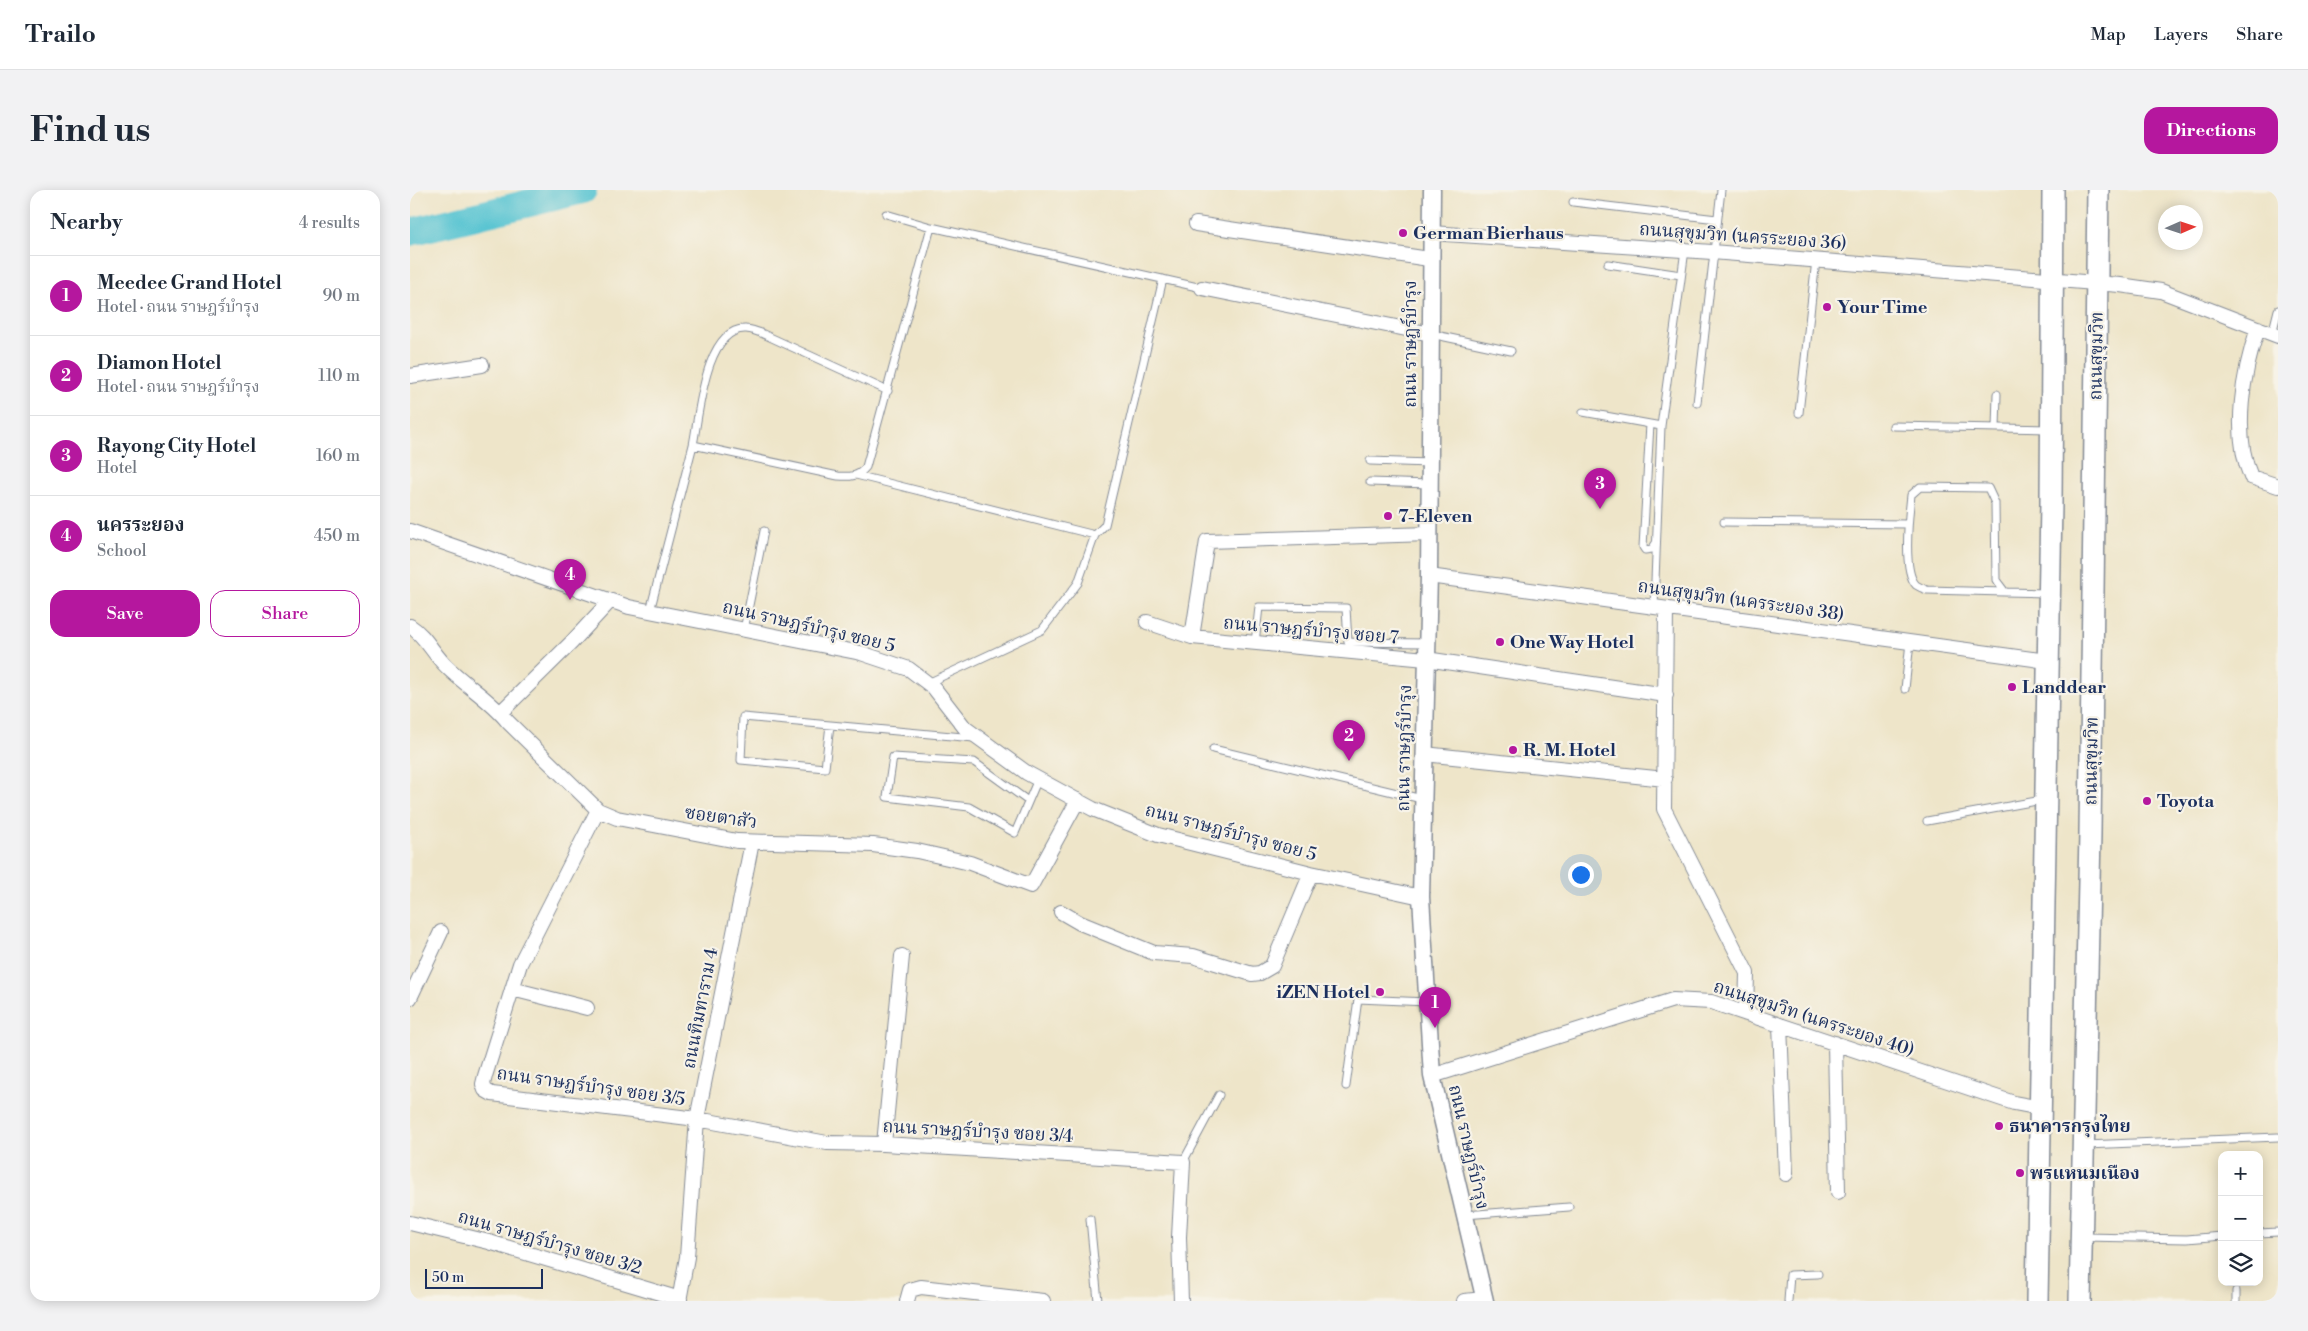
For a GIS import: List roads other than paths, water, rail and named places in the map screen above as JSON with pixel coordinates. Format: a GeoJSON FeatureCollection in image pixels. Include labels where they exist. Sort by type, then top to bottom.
{"type":"FeatureCollection","features":[{"type":"Feature","properties":{"kind":"main road"},"geometry":{"type":"LineString","coordinates":[[2037,1301],[2052,429],[2053,190]]}},
{"type":"Feature","properties":{"kind":"main road","name":"ถนนสุขุมวิท"},"geometry":{"type":"LineString","coordinates":[[2080,1301],[2090,814],[2098,190]]}},
{"type":"Feature","properties":{"kind":"street","name":"ถนน ราษฎร์บำรุง"},"geometry":{"type":"LineString","coordinates":[[1432,190],[1429,576],[1422,897],[1432,1076],[1484,1300]]}},
{"type":"Feature","properties":{"kind":"street"},"geometry":{"type":"LineString","coordinates":[[1196,224],[1430,259]]}},
{"type":"Feature","properties":{"kind":"street","name":"ถนนสุขุมวิท (นครระยอง 36)"},"geometry":{"type":"LineString","coordinates":[[1431,233],[1685,250],[2097,282],[2161,291],[2269,333]]}},
{"type":"Feature","properties":{"kind":"street"},"geometry":{"type":"LineString","coordinates":[[1202,288],[1431,334]]}},
{"type":"Feature","properties":{"kind":"street"},"geometry":{"type":"LineString","coordinates":[[2269,333],[2250,354],[2243,390],[2245,462],[2251,477],[2278,486]]}},
{"type":"Feature","properties":{"kind":"street"},"geometry":{"type":"LineString","coordinates":[[410,376],[482,364]]}},
{"type":"Feature","properties":{"kind":"street","name":"ถนน ราษฎร์บำรุง ซอย 5"},"geometry":{"type":"LineString","coordinates":[[410,531],[610,601],[650,611],[860,653],[909,669],[931,686],[965,728],[1038,779],[1078,800],[1158,835],[1311,873],[1422,897]]}},
{"type":"Feature","properties":{"kind":"street"},"geometry":{"type":"LineString","coordinates":[[1192,637],[1207,541],[1429,534]]}},
{"type":"Feature","properties":{"kind":"street","name":"ถนนสุขุมวิท (นครระยอง 38)"},"geometry":{"type":"LineString","coordinates":[[1429,576],[2048,661]]}},
{"type":"Feature","properties":{"kind":"street"},"geometry":{"type":"LineString","coordinates":[[501,712],[571,643],[610,601]]}},
{"type":"Feature","properties":{"kind":"street"},"geometry":{"type":"LineString","coordinates":[[1660,608],[1666,695],[1664,808],[1746,973],[1746,1014]]}},
{"type":"Feature","properties":{"kind":"street","name":"ถนน ราษฎร์บำรุง ซอย 7"},"geometry":{"type":"LineString","coordinates":[[1147,622],[1192,637],[1255,643],[1427,651],[1666,695]]}},
{"type":"Feature","properties":{"kind":"street","name":"ซอยตาสัว"},"geometry":{"type":"LineString","coordinates":[[410,626],[423,636],[445,666],[476,694],[501,712],[508,722],[598,810],[607,815],[636,822],[752,842],[895,847],[970,864],[1031,886],[1078,800]]}},
{"type":"Feature","properties":{"kind":"street"},"geometry":{"type":"LineString","coordinates":[[1424,754],[1665,779]]}},
{"type":"Feature","properties":{"kind":"street","name":"ถนน ราษฎร์บำรุง ซอย 3/5"},"geometry":{"type":"LineString","coordinates":[[598,810],[528,944],[485,1076],[485,1090],[492,1094],[696,1119]]}},
{"type":"Feature","properties":{"kind":"street","name":"ถนนทิมทาราม 4"},"geometry":{"type":"LineString","coordinates":[[680,1300],[687,1257],[696,1119],[752,842]]}},
{"type":"Feature","properties":{"kind":"street"},"geometry":{"type":"LineString","coordinates":[[1061,912],[1080,923],[1154,953],[1193,956],[1252,974],[1260,973],[1272,966],[1311,873]]}},
{"type":"Feature","properties":{"kind":"street"},"geometry":{"type":"LineString","coordinates":[[410,998],[441,932]]}},
{"type":"Feature","properties":{"kind":"street"},"geometry":{"type":"LineString","coordinates":[[884,1144],[902,956]]}},
{"type":"Feature","properties":{"kind":"street"},"geometry":{"type":"LineString","coordinates":[[512,989],[587,1008]]}},
{"type":"Feature","properties":{"kind":"street","name":"ถนนสุขุมวิท (นครระยอง 40)"},"geometry":{"type":"LineString","coordinates":[[1432,1076],[1673,1000],[1711,1002],[2014,1103],[2040,1108]]}},
{"type":"Feature","properties":{"kind":"street"},"geometry":{"type":"LineString","coordinates":[[1780,1025],[1786,1174]]}},
{"type":"Feature","properties":{"kind":"street"},"geometry":{"type":"LineString","coordinates":[[1835,1043],[1838,1192]]}},
{"type":"Feature","properties":{"kind":"street","name":"ถนน ราษฎร์บำรุง ซอย 3/4"},"geometry":{"type":"LineString","coordinates":[[696,1119],[827,1143],[884,1144],[1183,1162]]}},
{"type":"Feature","properties":{"kind":"street"},"geometry":{"type":"LineString","coordinates":[[1182,1301],[1178,1237],[1183,1162]]}},
{"type":"Feature","properties":{"kind":"street","name":"ถนน ราษฎร์บำรุง ซอย 3/2"},"geometry":{"type":"LineString","coordinates":[[410,1223],[489,1242],[680,1300]]}},
{"type":"Feature","properties":{"kind":"street"},"geometry":{"type":"LineString","coordinates":[[907,1301],[910,1290],[921,1287],[1043,1301]]}},
{"type":"Feature","properties":{"kind":"street"},"geometry":{"type":"LineString","coordinates":[[1464,1301],[1484,1300]]}},
{"type":"Feature","properties":{"kind":"lane"},"geometry":{"type":"LineString","coordinates":[[1697,403],[1712,252],[1721,190]]}},
{"type":"Feature","properties":{"kind":"lane"},"geometry":{"type":"LineString","coordinates":[[1574,202],[1717,219]]}},
{"type":"Feature","properties":{"kind":"lane"},"geometry":{"type":"LineString","coordinates":[[886,214],[931,227],[1202,288]]}},
{"type":"Feature","properties":{"kind":"lane"},"geometry":{"type":"LineString","coordinates":[[856,475],[860,474],[866,466],[871,455],[931,227]]}},
{"type":"Feature","properties":{"kind":"lane"},"geometry":{"type":"LineString","coordinates":[[1660,608],[1656,543],[1661,426],[1685,250]]}},
{"type":"Feature","properties":{"kind":"lane"},"geometry":{"type":"LineString","coordinates":[[1799,413],[1816,260]]}},
{"type":"Feature","properties":{"kind":"lane"},"geometry":{"type":"LineString","coordinates":[[1608,264],[1681,275]]}},
{"type":"Feature","properties":{"kind":"lane"},"geometry":{"type":"LineString","coordinates":[[931,686],[1042,630],[1078,583],[1095,535],[1106,525],[1163,279]]}},
{"type":"Feature","properties":{"kind":"lane"},"geometry":{"type":"LineString","coordinates":[[2269,333],[2278,310]]}},
{"type":"Feature","properties":{"kind":"lane"},"geometry":{"type":"LineString","coordinates":[[650,611],[693,445],[712,356],[725,337],[735,331],[747,329],[761,333],[888,391]]}},
{"type":"Feature","properties":{"kind":"lane"},"geometry":{"type":"LineString","coordinates":[[1431,334],[1511,351]]}},
{"type":"Feature","properties":{"kind":"lane"},"geometry":{"type":"LineString","coordinates":[[1996,428],[1997,394]]}},
{"type":"Feature","properties":{"kind":"lane"},"geometry":{"type":"LineString","coordinates":[[1583,412],[1661,426]]}},
{"type":"Feature","properties":{"kind":"lane"},"geometry":{"type":"LineString","coordinates":[[1650,424],[1643,547],[1645,550],[1652,549],[1656,543]]}},
{"type":"Feature","properties":{"kind":"lane"},"geometry":{"type":"LineString","coordinates":[[1892,426],[2052,429]]}},
{"type":"Feature","properties":{"kind":"lane"},"geometry":{"type":"LineString","coordinates":[[693,445],[838,476],[856,475],[1095,535]]}},
{"type":"Feature","properties":{"kind":"lane"},"geometry":{"type":"LineString","coordinates":[[1370,461],[1430,463]]}},
{"type":"Feature","properties":{"kind":"lane"},"geometry":{"type":"LineString","coordinates":[[1370,482],[1430,484]]}},
{"type":"Feature","properties":{"kind":"lane"},"geometry":{"type":"LineString","coordinates":[[2005,592],[1996,580],[1994,503],[1988,488],[1920,487],[1911,495],[1908,524],[1910,571],[1916,584],[1927,590],[2005,592],[2049,593]]}},
{"type":"Feature","properties":{"kind":"lane"},"geometry":{"type":"LineString","coordinates":[[1724,522],[1908,524]]}},
{"type":"Feature","properties":{"kind":"lane"},"geometry":{"type":"LineString","coordinates":[[744,630],[764,531]]}},
{"type":"Feature","properties":{"kind":"lane"},"geometry":{"type":"LineString","coordinates":[[1255,643],[1259,606],[1346,608],[1348,642],[1427,651]]}},
{"type":"Feature","properties":{"kind":"lane"},"geometry":{"type":"LineString","coordinates":[[1905,689],[1910,642]]}},
{"type":"Feature","properties":{"kind":"lane"},"geometry":{"type":"LineString","coordinates":[[830,725],[825,768],[741,760],[743,717],[980,738]]}},
{"type":"Feature","properties":{"kind":"lane"},"geometry":{"type":"LineString","coordinates":[[1213,749],[1423,799]]}},
{"type":"Feature","properties":{"kind":"lane"},"geometry":{"type":"LineString","coordinates":[[1028,801],[974,762],[893,757],[887,797],[969,807],[1014,833],[1038,779]]}},
{"type":"Feature","properties":{"kind":"lane"},"geometry":{"type":"LineString","coordinates":[[1927,821],[2025,802],[2045,800]]}},
{"type":"Feature","properties":{"kind":"lane"},"geometry":{"type":"LineString","coordinates":[[1346,1086],[1358,999],[1427,1002]]}},
{"type":"Feature","properties":{"kind":"lane"},"geometry":{"type":"LineString","coordinates":[[1183,1162],[1219,1095]]}},
{"type":"Feature","properties":{"kind":"lane"},"geometry":{"type":"LineString","coordinates":[[2083,1146],[2278,1137]]}},
{"type":"Feature","properties":{"kind":"lane"},"geometry":{"type":"LineString","coordinates":[[1465,1215],[1569,1207]]}},
{"type":"Feature","properties":{"kind":"lane"},"geometry":{"type":"LineString","coordinates":[[1090,1219],[1098,1301]]}},
{"type":"Feature","properties":{"kind":"lane"},"geometry":{"type":"LineString","coordinates":[[2263,1233],[2278,1232]]}},
{"type":"Feature","properties":{"kind":"lane"},"geometry":{"type":"LineString","coordinates":[[2081,1237],[2187,1239],[2218,1236]]}},
{"type":"Feature","properties":{"kind":"lane"},"geometry":{"type":"LineString","coordinates":[[1788,1301],[1790,1276],[1818,1274]]}},
{"type":"Feature","properties":{"kind":"lane"},"geometry":{"type":"LineString","coordinates":[[2236,1291],[2236,1301]]}},
{"type":"Feature","properties":{"kind":"waterway"},"geometry":{"type":"LineString","coordinates":[[410,232],[583,190]]}},
{"type":"Feature","properties":{"kind":"place","name":"German Bierhaus"},"geometry":{"type":"Point","coordinates":[1403,233]}},
{"type":"Feature","properties":{"kind":"place","name":"Your Time"},"geometry":{"type":"Point","coordinates":[1827,307]}},
{"type":"Feature","properties":{"kind":"place","name":"Rayong City Hotel"},"geometry":{"type":"Point","coordinates":[1600,509]}},
{"type":"Feature","properties":{"kind":"place","name":"7-Eleven"},"geometry":{"type":"Point","coordinates":[1388,516]}},
{"type":"Feature","properties":{"kind":"place","name":"นครระยอง"},"geometry":{"type":"Point","coordinates":[570,600]}},
{"type":"Feature","properties":{"kind":"place","name":"One Way Hotel"},"geometry":{"type":"Point","coordinates":[1500,642]}},
{"type":"Feature","properties":{"kind":"place","name":"Landdear"},"geometry":{"type":"Point","coordinates":[2012,687]}},
{"type":"Feature","properties":{"kind":"place","name":"R. M. Hotel"},"geometry":{"type":"Point","coordinates":[1513,750]}},
{"type":"Feature","properties":{"kind":"place","name":"Diamon Hotel"},"geometry":{"type":"Point","coordinates":[1349,761]}},
{"type":"Feature","properties":{"kind":"place","name":"Toyota"},"geometry":{"type":"Point","coordinates":[2147,801]}},
{"type":"Feature","properties":{"kind":"place","name":"iZEN Hotel"},"geometry":{"type":"Point","coordinates":[1380,992]}},
{"type":"Feature","properties":{"kind":"place","name":"Meedee Grand Hotel"},"geometry":{"type":"Point","coordinates":[1435,1028]}},
{"type":"Feature","properties":{"kind":"place","name":"ธนาคารกรุงไทย"},"geometry":{"type":"Point","coordinates":[1999,1126]}},
{"type":"Feature","properties":{"kind":"place","name":"พรแหนมเนือง"},"geometry":{"type":"Point","coordinates":[2020,1173]}}]}
